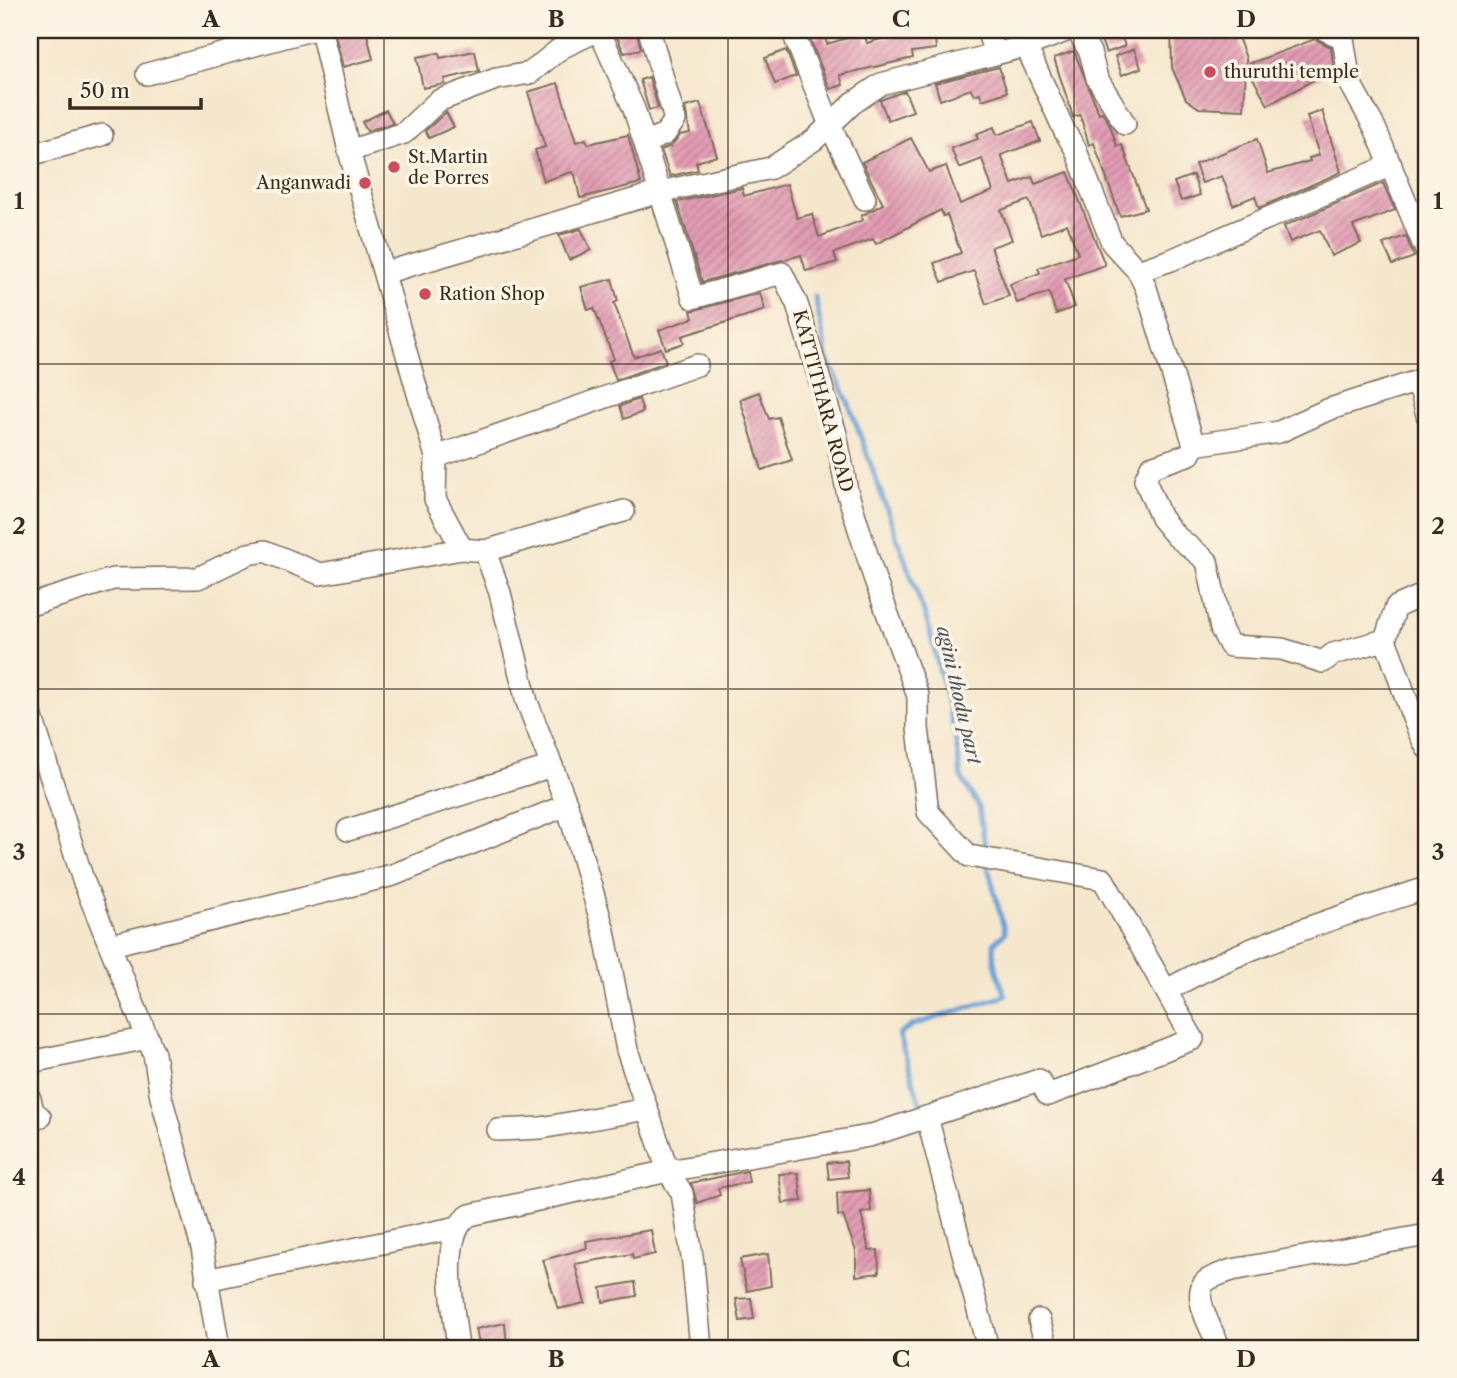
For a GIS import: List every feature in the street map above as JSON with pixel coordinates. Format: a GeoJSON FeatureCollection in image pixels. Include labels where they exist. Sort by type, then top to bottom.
{"type":"FeatureCollection","features":[{"type":"Feature","properties":{"kind":"street"},"geometry":{"type":"LineString","coordinates":[[147,74],[311,30]]}},
{"type":"Feature","properties":{"kind":"street"},"geometry":{"type":"LineString","coordinates":[[321,30],[349,151],[436,457],[435,499],[462,550]]}},
{"type":"Feature","properties":{"kind":"street","name":"KATTITHARA ROAD"},"geometry":{"type":"LineString","coordinates":[[349,151],[404,133],[438,101],[496,79],[530,73],[561,48],[599,30],[646,142],[693,298],[782,273],[797,304],[836,434],[847,491],[874,578],[918,696],[918,728],[928,812],[969,856],[1103,879],[1167,990]]}},
{"type":"Feature","properties":{"kind":"street"},"geometry":{"type":"LineString","coordinates":[[646,142],[665,134],[675,120],[649,30]]}},
{"type":"Feature","properties":{"kind":"street"},"geometry":{"type":"LineString","coordinates":[[792,30],[830,125],[865,199]]}},
{"type":"Feature","properties":{"kind":"street"},"geometry":{"type":"LineString","coordinates":[[987,30],[995,53]]}},
{"type":"Feature","properties":{"kind":"street"},"geometry":{"type":"LineString","coordinates":[[384,273],[660,192],[771,169],[814,140],[881,84],[1026,46],[1069,30]]}},
{"type":"Feature","properties":{"kind":"street"},"geometry":{"type":"LineString","coordinates":[[1077,30],[1090,52],[1097,78],[1125,124]]}},
{"type":"Feature","properties":{"kind":"street"},"geometry":{"type":"LineString","coordinates":[[1325,30],[1343,38],[1350,83],[1367,110],[1427,253]]}},
{"type":"Feature","properties":{"kind":"street"},"geometry":{"type":"LineString","coordinates":[[1026,46],[1065,132],[1076,148],[1112,243],[1138,271],[1194,445],[1190,454],[1151,467],[1145,480],[1161,518],[1176,536],[1207,561],[1220,629],[1230,646],[1282,649],[1324,662],[1333,654],[1385,640]]}},
{"type":"Feature","properties":{"kind":"street"},"geometry":{"type":"LineString","coordinates":[[30,155],[102,135]]}},
{"type":"Feature","properties":{"kind":"street"},"geometry":{"type":"LineString","coordinates":[[1138,271],[1171,260],[1391,165]]}},
{"type":"Feature","properties":{"kind":"street"},"geometry":{"type":"LineString","coordinates":[[436,457],[697,365]]}},
{"type":"Feature","properties":{"kind":"street"},"geometry":{"type":"LineString","coordinates":[[1194,445],[1279,432],[1327,411],[1423,378],[1427,415]]}},
{"type":"Feature","properties":{"kind":"street"},"geometry":{"type":"LineString","coordinates":[[30,605],[113,579],[198,578],[248,554],[265,551],[320,574],[462,550],[485,551],[624,511]]}},
{"type":"Feature","properties":{"kind":"street"},"geometry":{"type":"LineString","coordinates":[[485,551],[500,593],[527,702],[567,806],[604,931],[627,1050],[668,1171],[682,1193],[693,1263],[701,1348]]}},
{"type":"Feature","properties":{"kind":"street"},"geometry":{"type":"LineString","coordinates":[[1425,589],[1396,607],[1385,640],[1427,748]]}},
{"type":"Feature","properties":{"kind":"street"},"geometry":{"type":"LineString","coordinates":[[30,711],[83,880],[148,1038],[202,1248],[219,1348]]}},
{"type":"Feature","properties":{"kind":"street"},"geometry":{"type":"LineString","coordinates":[[348,830],[552,766]]}},
{"type":"Feature","properties":{"kind":"street"},"geometry":{"type":"LineString","coordinates":[[111,945],[393,875],[567,806]]}},
{"type":"Feature","properties":{"kind":"street"},"geometry":{"type":"LineString","coordinates":[[458,1348],[450,1255],[458,1227],[464,1219],[478,1212],[668,1171],[834,1144],[1039,1080],[1048,1096],[1193,1039],[1167,990],[1210,967],[1318,922],[1427,888]]}},
{"type":"Feature","properties":{"kind":"street"},"geometry":{"type":"LineString","coordinates":[[30,1062],[148,1038]]}},
{"type":"Feature","properties":{"kind":"street"},"geometry":{"type":"LineString","coordinates":[[498,1130],[541,1128],[647,1108]]}},
{"type":"Feature","properties":{"kind":"street"},"geometry":{"type":"LineString","coordinates":[[927,1117],[988,1348]]}},
{"type":"Feature","properties":{"kind":"street"},"geometry":{"type":"LineString","coordinates":[[206,1280],[458,1227]]}},
{"type":"Feature","properties":{"kind":"street"},"geometry":{"type":"LineString","coordinates":[[1220,1348],[1200,1298],[1200,1289],[1207,1280],[1232,1270],[1427,1236]]}},
{"type":"Feature","properties":{"kind":"street"},"geometry":{"type":"LineString","coordinates":[[1039,1320],[1047,1348]]}},
{"type":"Feature","properties":{"kind":"building"},"geometry":{"type":"Polygon","coordinates":[[[334,30],[366,30],[373,59],[343,67],[334,30]]]}},
{"type":"Feature","properties":{"kind":"building"},"geometry":{"type":"Polygon","coordinates":[[[614,30],[636,30],[641,49],[624,53],[614,30]]]}},
{"type":"Feature","properties":{"kind":"building"},"geometry":{"type":"Polygon","coordinates":[[[912,30],[934,30],[936,49],[912,52],[913,58],[840,75],[843,85],[830,89],[810,39],[824,35],[827,44],[864,33],[867,43],[912,30]]]}},
{"type":"Feature","properties":{"kind":"building"},"geometry":{"type":"Polygon","coordinates":[[[1097,30],[1119,30],[1125,46],[1106,53],[1097,30]]]}},
{"type":"Feature","properties":{"kind":"building","name":"thuruthi temple"},"geometry":{"type":"Polygon","coordinates":[[[1171,30],[1235,30],[1246,65],[1315,39],[1331,47],[1334,69],[1268,105],[1246,66],[1244,110],[1199,108],[1186,99],[1172,68],[1171,30]]]}},
{"type":"Feature","properties":{"kind":"building"},"geometry":{"type":"Polygon","coordinates":[[[1134,49],[1141,68],[1122,75],[1115,56],[1134,49]]]}},
{"type":"Feature","properties":{"kind":"building"},"geometry":{"type":"Polygon","coordinates":[[[786,50],[796,76],[775,84],[765,58],[786,50]]]}},
{"type":"Feature","properties":{"kind":"building"},"geometry":{"type":"Polygon","coordinates":[[[475,51],[479,71],[444,79],[445,84],[423,88],[417,57],[439,53],[440,58],[475,51]]]}},
{"type":"Feature","properties":{"kind":"building"},"geometry":{"type":"Polygon","coordinates":[[[1074,51],[1099,113],[1102,112],[1110,125],[1117,146],[1122,145],[1146,209],[1120,216],[1094,143],[1089,145],[1080,115],[1073,117],[1054,58],[1074,51]]]}},
{"type":"Feature","properties":{"kind":"building"},"geometry":{"type":"Polygon","coordinates":[[[999,67],[1007,92],[982,100],[980,93],[974,95],[971,89],[940,100],[935,83],[999,67]]]}},
{"type":"Feature","properties":{"kind":"building"},"geometry":{"type":"Polygon","coordinates":[[[649,77],[658,108],[649,110],[640,80],[649,77]]]}},
{"type":"Feature","properties":{"kind":"building"},"geometry":{"type":"Polygon","coordinates":[[[558,83],[576,142],[586,139],[588,144],[628,135],[641,183],[580,198],[572,172],[544,181],[535,150],[545,147],[528,92],[558,83]]]}},
{"type":"Feature","properties":{"kind":"building"},"geometry":{"type":"Polygon","coordinates":[[[905,91],[913,111],[888,120],[880,100],[905,91]]]}},
{"type":"Feature","properties":{"kind":"building"},"geometry":{"type":"Polygon","coordinates":[[[700,103],[717,156],[696,162],[698,170],[670,176],[661,150],[671,146],[680,135],[690,133],[685,107],[700,103]]]}},
{"type":"Feature","properties":{"kind":"building"},"geometry":{"type":"Polygon","coordinates":[[[386,110],[393,123],[367,131],[362,122],[386,110]]]}},
{"type":"Feature","properties":{"kind":"building"},"geometry":{"type":"Polygon","coordinates":[[[1322,111],[1341,172],[1259,208],[1255,196],[1233,205],[1222,176],[1202,183],[1195,164],[1257,139],[1268,173],[1310,161],[1309,158],[1319,155],[1307,116],[1322,111]]]}},
{"type":"Feature","properties":{"kind":"building"},"geometry":{"type":"Polygon","coordinates":[[[446,112],[454,127],[429,138],[425,131],[446,112]]]}},
{"type":"Feature","properties":{"kind":"building"},"geometry":{"type":"Polygon","coordinates":[[[1033,122],[1040,141],[1001,155],[1012,184],[1032,177],[1035,184],[1068,172],[1105,265],[1065,279],[1075,307],[1056,314],[1049,292],[1017,303],[1010,284],[1040,273],[1038,268],[1078,254],[1067,224],[1041,234],[1029,200],[1001,210],[1012,240],[991,247],[1009,296],[986,304],[974,271],[942,282],[934,263],[961,253],[947,215],[943,216],[941,210],[876,244],[873,239],[834,253],[837,262],[806,271],[801,255],[702,282],[677,202],[742,188],[744,196],[787,184],[797,218],[812,214],[819,237],[863,220],[861,216],[883,204],[862,162],[911,138],[929,172],[946,166],[960,204],[993,191],[982,159],[959,168],[951,148],[978,139],[976,134],[994,127],[997,135],[1033,122]]]}},
{"type":"Feature","properties":{"kind":"building"},"geometry":{"type":"Polygon","coordinates":[[[1193,175],[1200,195],[1181,201],[1174,182],[1193,175]]]}},
{"type":"Feature","properties":{"kind":"building"},"geometry":{"type":"Polygon","coordinates":[[[1383,183],[1395,210],[1353,226],[1361,243],[1331,256],[1320,230],[1290,242],[1284,226],[1383,183]]]}},
{"type":"Feature","properties":{"kind":"building"},"geometry":{"type":"Polygon","coordinates":[[[581,229],[591,250],[569,260],[559,235],[581,229]]]}},
{"type":"Feature","properties":{"kind":"building"},"geometry":{"type":"Polygon","coordinates":[[[1406,236],[1414,257],[1393,265],[1383,244],[1406,236]]]}},
{"type":"Feature","properties":{"kind":"building"},"geometry":{"type":"Polygon","coordinates":[[[612,279],[618,301],[614,303],[634,357],[661,348],[666,362],[616,380],[609,361],[614,359],[594,308],[588,310],[581,287],[612,279]]]}},
{"type":"Feature","properties":{"kind":"building"},"geometry":{"type":"Polygon","coordinates":[[[760,293],[765,310],[682,336],[684,343],[666,349],[659,330],[693,318],[691,311],[760,293]]]}},
{"type":"Feature","properties":{"kind":"building"},"geometry":{"type":"Polygon","coordinates":[[[759,392],[769,419],[778,417],[792,460],[762,470],[740,399],[759,392]]]}},
{"type":"Feature","properties":{"kind":"building"},"geometry":{"type":"Polygon","coordinates":[[[639,399],[643,412],[624,419],[620,406],[639,399]]]}},
{"type":"Feature","properties":{"kind":"building"},"geometry":{"type":"Polygon","coordinates":[[[846,1161],[848,1177],[829,1179],[827,1163],[846,1161]]]}},
{"type":"Feature","properties":{"kind":"building"},"geometry":{"type":"Polygon","coordinates":[[[747,1171],[749,1182],[718,1188],[720,1195],[697,1203],[691,1183],[747,1171]]]}},
{"type":"Feature","properties":{"kind":"building"},"geometry":{"type":"Polygon","coordinates":[[[798,1173],[802,1201],[783,1203],[779,1174],[798,1173]]]}},
{"type":"Feature","properties":{"kind":"building"},"geometry":{"type":"Polygon","coordinates":[[[869,1190],[871,1211],[861,1213],[869,1251],[878,1250],[879,1273],[856,1276],[856,1251],[843,1216],[838,1216],[837,1193],[869,1190]]]}},
{"type":"Feature","properties":{"kind":"building"},"geometry":{"type":"Polygon","coordinates":[[[651,1230],[655,1254],[633,1259],[632,1254],[575,1264],[585,1303],[558,1309],[543,1260],[587,1248],[586,1241],[651,1230]]]}},
{"type":"Feature","properties":{"kind":"building"},"geometry":{"type":"Polygon","coordinates":[[[768,1254],[771,1286],[747,1291],[740,1259],[768,1254]]]}},
{"type":"Feature","properties":{"kind":"building"},"geometry":{"type":"Polygon","coordinates":[[[635,1282],[637,1296],[603,1302],[601,1288],[635,1282]]]}},
{"type":"Feature","properties":{"kind":"building"},"geometry":{"type":"Polygon","coordinates":[[[751,1298],[754,1319],[740,1321],[736,1299],[751,1298]]]}},
{"type":"Feature","properties":{"kind":"building"},"geometry":{"type":"Polygon","coordinates":[[[505,1323],[507,1348],[480,1348],[476,1329],[505,1323]]]}},
{"type":"Feature","properties":{"kind":"waterway","name":"agini thodu part"},"geometry":{"type":"LineString","coordinates":[[815,297],[827,356],[849,404],[928,624],[955,734],[961,777],[979,807],[986,853]]}},
{"type":"Feature","properties":{"kind":"waterway","name":"agini thodu part"},"geometry":{"type":"LineString","coordinates":[[922,1110],[899,1034],[913,1025],[1005,996],[994,961],[994,943],[1005,933],[987,863]]}},
{"type":"Feature","properties":{"kind":"place","name":"thuruthi temple"},"geometry":{"type":"Point","coordinates":[1210,72]}},
{"type":"Feature","properties":{"kind":"place","name":"St.Martin de Porres"},"geometry":{"type":"Point","coordinates":[394,167]}},
{"type":"Feature","properties":{"kind":"place","name":"Anganwadi"},"geometry":{"type":"Point","coordinates":[365,183]}},
{"type":"Feature","properties":{"kind":"place","name":"Ration Shop"},"geometry":{"type":"Point","coordinates":[425,294]}}]}
